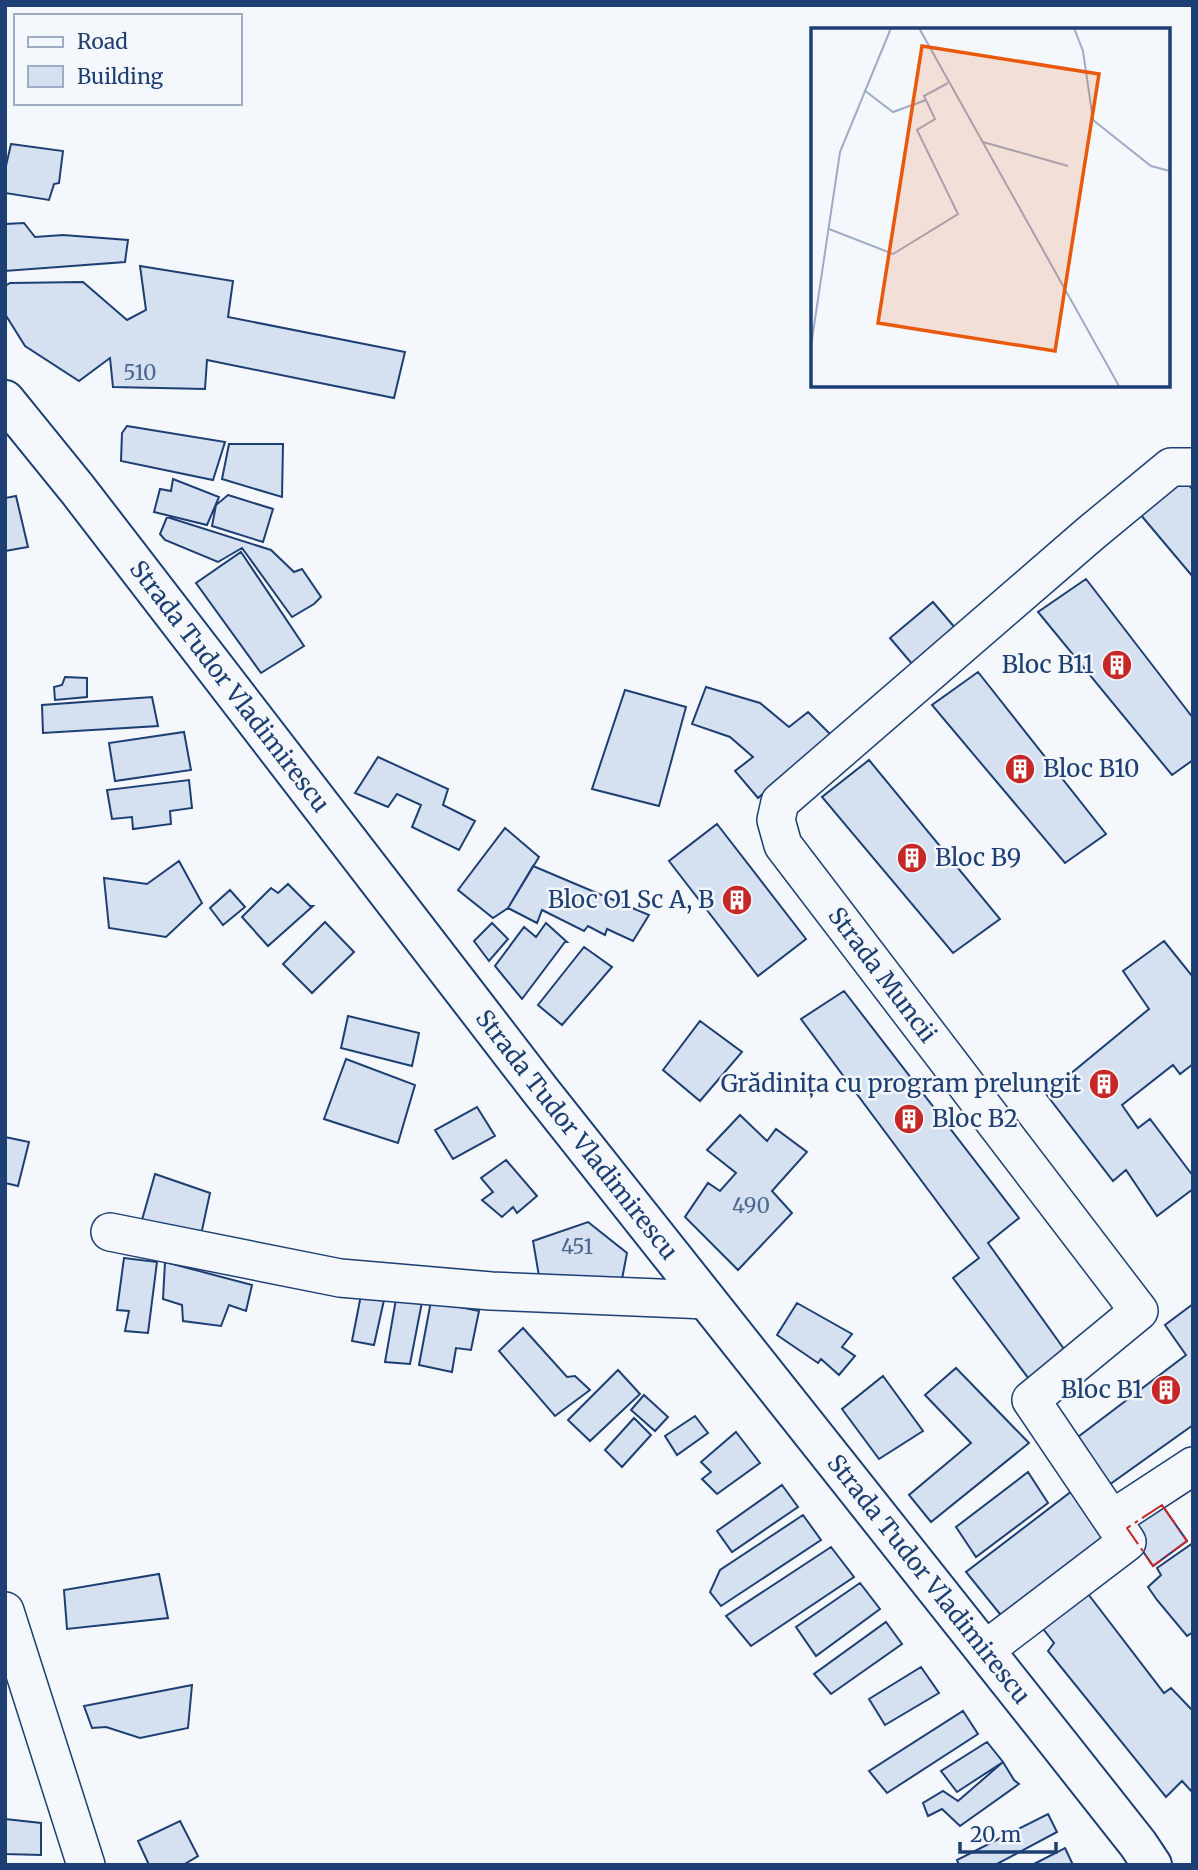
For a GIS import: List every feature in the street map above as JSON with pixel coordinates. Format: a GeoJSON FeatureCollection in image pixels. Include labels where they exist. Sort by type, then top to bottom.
{"type":"FeatureCollection","features":[{"type":"Feature","properties":{"kind":"main road","name":"Strada Tudor Vladimirescu"},"geometry":{"type":"LineString","coordinates":[[5,400],[78,490],[540,1090],[1122,1823],[1152,1865]]}},
{"type":"Feature","properties":{"kind":"street","name":"Strada Muncii"},"geometry":{"type":"LineString","coordinates":[[985,1650],[1127,1542],[1031,1400],[1139,1311],[783,845],[776,820],[780,802],[1091,533],[1171,467],[1193,467]]}},
{"type":"Feature","properties":{"kind":"street"},"geometry":{"type":"LineString","coordinates":[[110,1232],[340,1278],[491,1291],[707,1300]]}},
{"type":"Feature","properties":{"kind":"street"},"geometry":{"type":"LineString","coordinates":[[1112,1519],[1193,1466]]}},
{"type":"Feature","properties":{"kind":"street"},"geometry":{"type":"LineString","coordinates":[[5,1611],[86,1865]]}},
{"type":"Feature","properties":{"kind":"building"},"geometry":{"type":"Polygon","coordinates":[[[11,144],[63,151],[59,183],[54,184],[49,200],[5,193],[5,170],[11,144]]]}},
{"type":"Feature","properties":{"kind":"building"},"geometry":{"type":"Polygon","coordinates":[[[24,223],[35,237],[63,235],[128,240],[125,262],[5,271],[5,224],[24,223]]]}},
{"type":"Feature","properties":{"kind":"building"},"geometry":{"type":"Polygon","coordinates":[[[140,266],[233,281],[228,317],[405,352],[394,398],[207,360],[205,389],[113,387],[110,358],[79,381],[25,346],[5,314],[5,286],[10,283],[83,282],[127,320],[146,310],[140,266]]]}},
{"type":"Feature","properties":{"kind":"building"},"geometry":{"type":"Polygon","coordinates":[[[127,426],[225,442],[213,480],[121,461],[122,433],[127,426]]]}},
{"type":"Feature","properties":{"kind":"building"},"geometry":{"type":"Polygon","coordinates":[[[229,444],[283,444],[282,497],[222,479],[229,444]]]}},
{"type":"Feature","properties":{"kind":"building"},"geometry":{"type":"Polygon","coordinates":[[[1183,478],[1193,490],[1193,577],[1140,514],[1183,478]]]}},
{"type":"Feature","properties":{"kind":"building"},"geometry":{"type":"Polygon","coordinates":[[[173,479],[219,497],[207,525],[154,512],[160,489],[171,491],[173,479]]]}},
{"type":"Feature","properties":{"kind":"building"},"geometry":{"type":"Polygon","coordinates":[[[228,495],[273,509],[263,542],[212,526],[216,505],[228,495]]]}},
{"type":"Feature","properties":{"kind":"building"},"geometry":{"type":"Polygon","coordinates":[[[16,496],[28,547],[5,551],[5,498],[16,496]]]}},
{"type":"Feature","properties":{"kind":"building"},"geometry":{"type":"Polygon","coordinates":[[[167,517],[271,550],[294,572],[302,569],[321,597],[292,617],[242,548],[218,562],[165,540],[160,534],[167,517]]]}},
{"type":"Feature","properties":{"kind":"building"},"geometry":{"type":"Polygon","coordinates":[[[241,552],[304,646],[261,673],[196,583],[241,552]]]}},
{"type":"Feature","properties":{"kind":"building","name":"Bloc B11"},"geometry":{"type":"Polygon","coordinates":[[[1086,579],[1193,718],[1193,760],[1172,775],[1038,612],[1086,579]]]}},
{"type":"Feature","properties":{"kind":"building"},"geometry":{"type":"Polygon","coordinates":[[[933,602],[956,629],[913,665],[890,638],[933,602]]]}},
{"type":"Feature","properties":{"kind":"building","name":"Bloc B10"},"geometry":{"type":"Polygon","coordinates":[[[978,672],[1106,834],[1065,863],[932,705],[978,672]]]}},
{"type":"Feature","properties":{"kind":"building"},"geometry":{"type":"Polygon","coordinates":[[[65,677],[87,678],[87,697],[55,700],[54,687],[62,685],[65,677]]]}},
{"type":"Feature","properties":{"kind":"building"},"geometry":{"type":"Polygon","coordinates":[[[706,687],[760,703],[789,727],[808,712],[831,735],[758,798],[735,771],[753,757],[730,737],[692,724],[706,687]]]}},
{"type":"Feature","properties":{"kind":"building"},"geometry":{"type":"Polygon","coordinates":[[[625,690],[686,707],[659,806],[592,789],[625,690]]]}},
{"type":"Feature","properties":{"kind":"building"},"geometry":{"type":"Polygon","coordinates":[[[152,697],[158,726],[43,733],[42,705],[152,697]]]}},
{"type":"Feature","properties":{"kind":"building"},"geometry":{"type":"Polygon","coordinates":[[[184,732],[191,770],[115,781],[109,743],[184,732]]]}},
{"type":"Feature","properties":{"kind":"building"},"geometry":{"type":"Polygon","coordinates":[[[378,757],[448,789],[443,805],[475,821],[459,850],[412,827],[421,805],[397,794],[388,807],[355,793],[378,757]]]}},
{"type":"Feature","properties":{"kind":"building","name":"Bloc B9"},"geometry":{"type":"Polygon","coordinates":[[[869,760],[1000,919],[953,953],[822,797],[869,760]]]}},
{"type":"Feature","properties":{"kind":"building"},"geometry":{"type":"Polygon","coordinates":[[[189,780],[192,808],[170,811],[171,824],[133,829],[132,817],[112,819],[107,790],[189,780]]]}},
{"type":"Feature","properties":{"kind":"building","name":"Bloc O1 Sc A, B"},"geometry":{"type":"Polygon","coordinates":[[[717,824],[806,939],[758,976],[669,861],[717,824]]]}},
{"type":"Feature","properties":{"kind":"building"},"geometry":{"type":"Polygon","coordinates":[[[505,828],[539,857],[508,908],[493,918],[458,890],[505,828]]]}},
{"type":"Feature","properties":{"kind":"building"},"geometry":{"type":"Polygon","coordinates":[[[179,861],[202,903],[166,937],[109,928],[104,878],[147,884],[179,861]]]}},
{"type":"Feature","properties":{"kind":"building"},"geometry":{"type":"Polygon","coordinates":[[[533,866],[649,915],[633,941],[607,929],[605,935],[588,926],[584,931],[542,910],[537,923],[508,908],[533,866]]]}},
{"type":"Feature","properties":{"kind":"building"},"geometry":{"type":"Polygon","coordinates":[[[288,884],[313,906],[268,946],[242,917],[271,888],[278,893],[288,884]]]}},
{"type":"Feature","properties":{"kind":"building"},"geometry":{"type":"Polygon","coordinates":[[[230,890],[245,907],[223,925],[210,908],[230,890]]]}},
{"type":"Feature","properties":{"kind":"building"},"geometry":{"type":"Polygon","coordinates":[[[325,922],[354,952],[312,993],[283,964],[325,922]]]}},
{"type":"Feature","properties":{"kind":"building"},"geometry":{"type":"Polygon","coordinates":[[[492,923],[508,939],[489,961],[474,941],[492,923]]]}},
{"type":"Feature","properties":{"kind":"building"},"geometry":{"type":"Polygon","coordinates":[[[546,923],[567,942],[522,999],[495,966],[524,927],[536,937],[546,923]]]}},
{"type":"Feature","properties":{"kind":"building","name":"Grădinița cu program prelungit"},"geometry":{"type":"Polygon","coordinates":[[[1164,941],[1193,977],[1193,1064],[1180,1074],[1173,1065],[1122,1105],[1138,1128],[1150,1119],[1193,1176],[1193,1189],[1157,1216],[1126,1170],[1113,1181],[1046,1094],[1149,1009],[1123,971],[1164,941]]]}},
{"type":"Feature","properties":{"kind":"building"},"geometry":{"type":"Polygon","coordinates":[[[584,947],[612,967],[562,1025],[538,1005],[584,947]]]}},
{"type":"Feature","properties":{"kind":"building","name":"Bloc B2"},"geometry":{"type":"Polygon","coordinates":[[[844,991],[1019,1218],[988,1243],[1064,1349],[1029,1379],[953,1278],[979,1258],[801,1019],[844,991]]]}},
{"type":"Feature","properties":{"kind":"building"},"geometry":{"type":"Polygon","coordinates":[[[348,1016],[419,1033],[412,1066],[341,1048],[348,1016]]]}},
{"type":"Feature","properties":{"kind":"building"},"geometry":{"type":"Polygon","coordinates":[[[700,1021],[742,1052],[700,1101],[663,1070],[700,1021]]]}},
{"type":"Feature","properties":{"kind":"building"},"geometry":{"type":"Polygon","coordinates":[[[346,1059],[415,1085],[398,1143],[324,1119],[346,1059]]]}},
{"type":"Feature","properties":{"kind":"building"},"geometry":{"type":"Polygon","coordinates":[[[477,1107],[495,1136],[453,1159],[435,1130],[477,1107]]]}},
{"type":"Feature","properties":{"kind":"building"},"geometry":{"type":"Polygon","coordinates":[[[740,1115],[767,1141],[776,1129],[807,1152],[772,1191],[792,1213],[738,1270],[685,1217],[708,1183],[720,1191],[736,1173],[707,1150],[740,1115]]]}},
{"type":"Feature","properties":{"kind":"building"},"geometry":{"type":"Polygon","coordinates":[[[5,1137],[29,1142],[18,1186],[5,1183],[5,1137]]]}},
{"type":"Feature","properties":{"kind":"building"},"geometry":{"type":"Polygon","coordinates":[[[506,1160],[537,1196],[517,1213],[513,1207],[502,1217],[482,1200],[493,1192],[481,1178],[506,1160]]]}},
{"type":"Feature","properties":{"kind":"building"},"geometry":{"type":"Polygon","coordinates":[[[155,1174],[210,1193],[201,1235],[140,1227],[155,1174]]]}},
{"type":"Feature","properties":{"kind":"building"},"geometry":{"type":"Polygon","coordinates":[[[588,1222],[627,1253],[622,1279],[540,1282],[533,1241],[588,1222]]]}},
{"type":"Feature","properties":{"kind":"building"},"geometry":{"type":"Polygon","coordinates":[[[124,1258],[157,1262],[148,1333],[125,1331],[129,1311],[117,1310],[124,1258]]]}},
{"type":"Feature","properties":{"kind":"building"},"geometry":{"type":"Polygon","coordinates":[[[165,1262],[252,1285],[246,1311],[229,1305],[221,1326],[183,1321],[182,1305],[163,1299],[165,1262]]]}},
{"type":"Feature","properties":{"kind":"building"},"geometry":{"type":"Polygon","coordinates":[[[361,1295],[384,1300],[374,1345],[352,1341],[361,1295]]]}},
{"type":"Feature","properties":{"kind":"building"},"geometry":{"type":"Polygon","coordinates":[[[396,1299],[422,1302],[410,1364],[385,1362],[396,1299]]]}},
{"type":"Feature","properties":{"kind":"building"},"geometry":{"type":"Polygon","coordinates":[[[431,1301],[479,1311],[471,1350],[456,1348],[452,1372],[419,1365],[431,1301]]]}},
{"type":"Feature","properties":{"kind":"building"},"geometry":{"type":"Polygon","coordinates":[[[797,1303],[852,1334],[842,1347],[855,1356],[839,1375],[821,1359],[818,1363],[777,1335],[797,1303]]]}},
{"type":"Feature","properties":{"kind":"building","name":"Bloc B1"},"geometry":{"type":"Polygon","coordinates":[[[1193,1304],[1193,1425],[1106,1487],[1074,1440],[1186,1355],[1165,1325],[1193,1304]]]}},
{"type":"Feature","properties":{"kind":"building"},"geometry":{"type":"Polygon","coordinates":[[[523,1328],[567,1377],[575,1376],[590,1390],[555,1416],[499,1351],[523,1328]]]}},
{"type":"Feature","properties":{"kind":"building"},"geometry":{"type":"Polygon","coordinates":[[[956,1368],[1029,1443],[931,1522],[909,1495],[971,1443],[925,1395],[956,1368]]]}},
{"type":"Feature","properties":{"kind":"building"},"geometry":{"type":"Polygon","coordinates":[[[618,1370],[640,1394],[590,1441],[568,1420],[618,1370]]]}},
{"type":"Feature","properties":{"kind":"building"},"geometry":{"type":"Polygon","coordinates":[[[883,1376],[923,1431],[879,1459],[842,1409],[883,1376]]]}},
{"type":"Feature","properties":{"kind":"building"},"geometry":{"type":"Polygon","coordinates":[[[644,1395],[668,1417],[655,1431],[631,1410],[644,1395]]]}},
{"type":"Feature","properties":{"kind":"building"},"geometry":{"type":"Polygon","coordinates":[[[695,1416],[708,1433],[677,1455],[665,1436],[695,1416]]]}},
{"type":"Feature","properties":{"kind":"building"},"geometry":{"type":"Polygon","coordinates":[[[634,1418],[651,1435],[622,1467],[605,1450],[634,1418]]]}},
{"type":"Feature","properties":{"kind":"building"},"geometry":{"type":"Polygon","coordinates":[[[736,1432],[760,1463],[717,1494],[702,1479],[711,1472],[701,1462],[736,1432]]]}},
{"type":"Feature","properties":{"kind":"building"},"geometry":{"type":"Polygon","coordinates":[[[1028,1472],[1048,1503],[976,1557],[956,1527],[1028,1472]]]}},
{"type":"Feature","properties":{"kind":"building"},"geometry":{"type":"Polygon","coordinates":[[[782,1485],[798,1507],[732,1552],[717,1531],[782,1485]]]}},
{"type":"Feature","properties":{"kind":"building"},"geometry":{"type":"Polygon","coordinates":[[[1072,1491],[1110,1543],[1008,1624],[966,1572],[1072,1491]]]}},
{"type":"Feature","properties":{"kind":"building"},"geometry":{"type":"Polygon","coordinates":[[[1162,1505],[1187,1541],[1153,1566],[1127,1528],[1162,1505]]]}},
{"type":"Feature","properties":{"kind":"building"},"geometry":{"type":"Polygon","coordinates":[[[803,1515],[821,1540],[721,1606],[710,1592],[720,1570],[803,1515]]]}},
{"type":"Feature","properties":{"kind":"building"},"geometry":{"type":"Polygon","coordinates":[[[1193,1543],[1193,1632],[1187,1636],[1148,1587],[1161,1575],[1157,1568],[1193,1543]]]}},
{"type":"Feature","properties":{"kind":"building"},"geometry":{"type":"Polygon","coordinates":[[[831,1547],[854,1577],[751,1646],[726,1616],[831,1547]]]}},
{"type":"Feature","properties":{"kind":"building"},"geometry":{"type":"Polygon","coordinates":[[[159,1574],[168,1618],[67,1629],[64,1590],[159,1574]]]}},
{"type":"Feature","properties":{"kind":"building"},"geometry":{"type":"Polygon","coordinates":[[[860,1583],[880,1609],[816,1656],[796,1627],[860,1583]]]}},
{"type":"Feature","properties":{"kind":"building"},"geometry":{"type":"Polygon","coordinates":[[[1082,1586],[1164,1693],[1171,1688],[1193,1711],[1193,1793],[1182,1781],[1166,1797],[1048,1651],[1054,1643],[1037,1621],[1082,1586]]]}},
{"type":"Feature","properties":{"kind":"building"},"geometry":{"type":"Polygon","coordinates":[[[886,1622],[902,1644],[831,1694],[814,1674],[886,1622]]]}},
{"type":"Feature","properties":{"kind":"building"},"geometry":{"type":"Polygon","coordinates":[[[921,1667],[939,1693],[885,1725],[869,1699],[921,1667]]]}},
{"type":"Feature","properties":{"kind":"building"},"geometry":{"type":"Polygon","coordinates":[[[192,1685],[188,1728],[140,1738],[106,1727],[92,1728],[84,1706],[192,1685]]]}},
{"type":"Feature","properties":{"kind":"building"},"geometry":{"type":"Polygon","coordinates":[[[963,1711],[978,1734],[887,1793],[869,1771],[963,1711]]]}},
{"type":"Feature","properties":{"kind":"building"},"geometry":{"type":"Polygon","coordinates":[[[987,1742],[1003,1762],[957,1792],[941,1771],[987,1742]]]}},
{"type":"Feature","properties":{"kind":"building"},"geometry":{"type":"Polygon","coordinates":[[[1003,1762],[1019,1784],[960,1826],[942,1809],[928,1816],[923,1803],[943,1791],[958,1801],[1003,1762]]]}},
{"type":"Feature","properties":{"kind":"building"},"geometry":{"type":"Polygon","coordinates":[[[1048,1814],[1057,1832],[995,1865],[959,1865],[957,1860],[1048,1814]]]}},
{"type":"Feature","properties":{"kind":"building"},"geometry":{"type":"Polygon","coordinates":[[[5,1819],[41,1823],[41,1855],[5,1854],[5,1819]]]}},
{"type":"Feature","properties":{"kind":"building"},"geometry":{"type":"Polygon","coordinates":[[[180,1821],[198,1856],[183,1865],[149,1865],[138,1841],[180,1821]]]}},
{"type":"Feature","properties":{"kind":"building"},"geometry":{"type":"Polygon","coordinates":[[[1065,1848],[1073,1865],[1032,1865],[1065,1848]]]}},
{"type":"Feature","properties":{"kind":"power"},"geometry":{"type":"LineString","coordinates":[[1162,1505],[1187,1541],[1153,1566],[1127,1528],[1162,1505]]}},
{"type":"Feature","properties":{"kind":"place","name":"Bloc B11"},"geometry":{"type":"Point","coordinates":[1117,665]}},
{"type":"Feature","properties":{"kind":"place","name":"Bloc B10"},"geometry":{"type":"Point","coordinates":[1020,769]}},
{"type":"Feature","properties":{"kind":"place","name":"Bloc B9"},"geometry":{"type":"Point","coordinates":[912,858]}},
{"type":"Feature","properties":{"kind":"place","name":"Bloc O1 Sc A, B"},"geometry":{"type":"Point","coordinates":[737,900]}},
{"type":"Feature","properties":{"kind":"place","name":"Grădinița cu program prelungit"},"geometry":{"type":"Point","coordinates":[1104,1084]}},
{"type":"Feature","properties":{"kind":"place","name":"Bloc B2"},"geometry":{"type":"Point","coordinates":[909,1119]}},
{"type":"Feature","properties":{"kind":"place","name":"Bloc B1"},"geometry":{"type":"Point","coordinates":[1166,1390]}}]}
